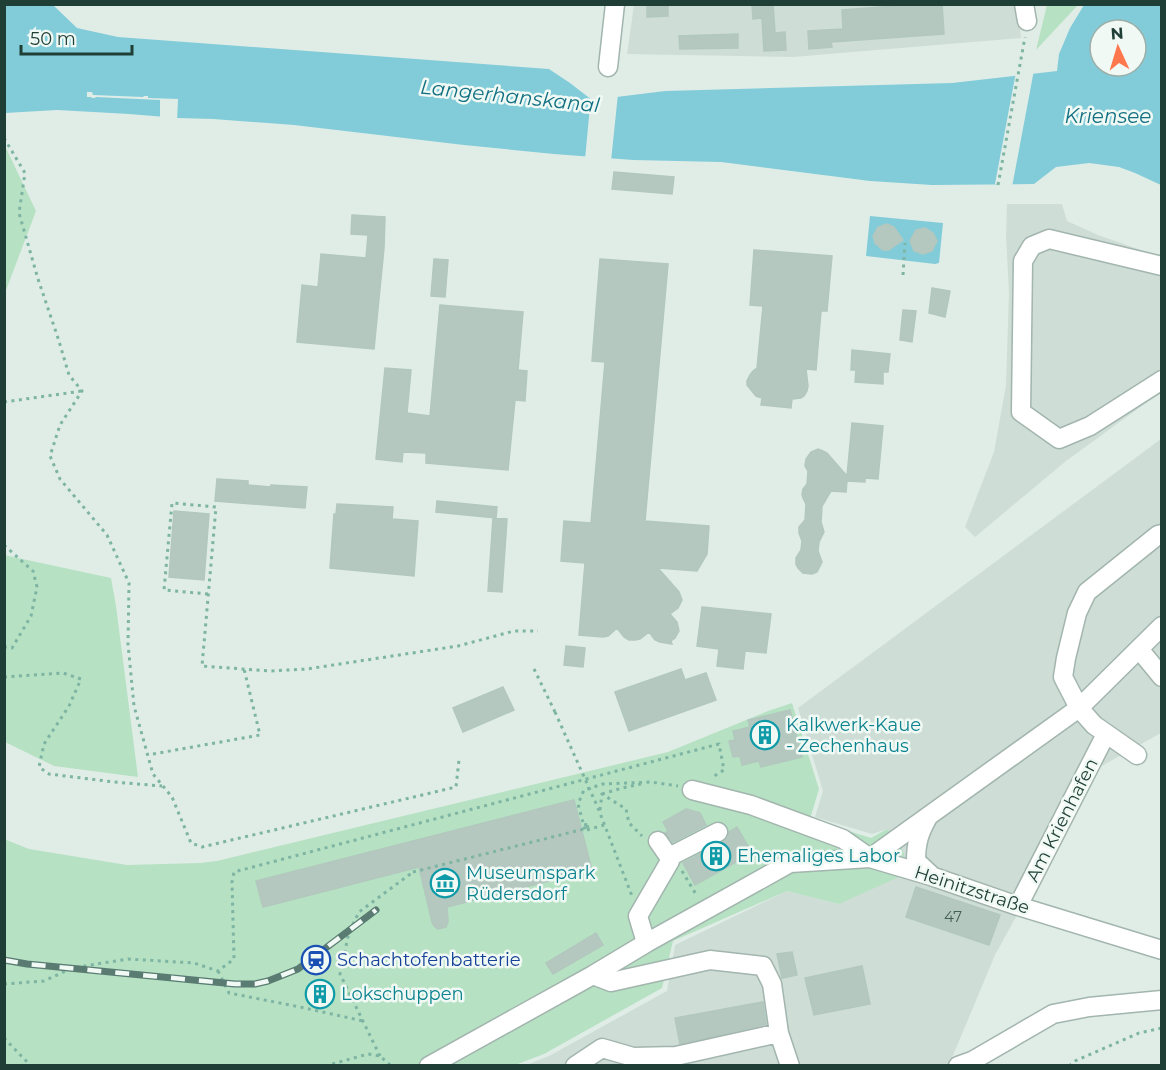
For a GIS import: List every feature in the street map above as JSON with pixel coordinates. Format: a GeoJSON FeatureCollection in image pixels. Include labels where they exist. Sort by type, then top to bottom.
{"type":"FeatureCollection","features":[{"type":"Feature","properties":{"kind":"street"},"geometry":{"type":"LineString","coordinates":[[608,67],[615,4]]}},
{"type":"Feature","properties":{"kind":"street"},"geometry":{"type":"LineString","coordinates":[[1161,266],[1049,239],[1032,246],[1023,261],[1021,412],[1059,439],[1090,426],[1161,380]]}},
{"type":"Feature","properties":{"kind":"street"},"geometry":{"type":"LineString","coordinates":[[1137,755],[1094,725],[1078,708],[1064,677],[1066,658],[1077,613],[1087,592],[1161,534]]}},
{"type":"Feature","properties":{"kind":"street"},"geometry":{"type":"LineString","coordinates":[[692,790],[751,805],[843,839],[870,858],[1078,708],[1161,626]]}},
{"type":"Feature","properties":{"kind":"street"},"geometry":{"type":"LineString","coordinates":[[1139,650],[1161,677]]}},
{"type":"Feature","properties":{"kind":"street","name":"Am Krienhafen"},"geometry":{"type":"LineString","coordinates":[[1018,906],[1106,734]]}},
{"type":"Feature","properties":{"kind":"street"},"geometry":{"type":"LineString","coordinates":[[928,817],[920,831],[916,845],[916,861],[931,876]]}},
{"type":"Feature","properties":{"kind":"street"},"geometry":{"type":"LineString","coordinates":[[648,942],[638,916],[670,859],[718,832]]}},
{"type":"Feature","properties":{"kind":"street"},"geometry":{"type":"LineString","coordinates":[[658,841],[670,859]]}},
{"type":"Feature","properties":{"kind":"street","name":"Heinitzstraße"},"geometry":{"type":"LineString","coordinates":[[429,1065],[790,863],[870,858],[1161,950]]}},
{"type":"Feature","properties":{"kind":"street"},"geometry":{"type":"LineString","coordinates":[[593,975],[611,982],[710,960],[763,966],[772,984],[779,1033],[790,1065]]}},
{"type":"Feature","properties":{"kind":"street"},"geometry":{"type":"LineString","coordinates":[[958,1065],[972,1061],[1053,1014],[1089,1007],[1161,1000]]}},
{"type":"Feature","properties":{"kind":"street"},"geometry":{"type":"LineString","coordinates":[[575,1065],[602,1048],[633,1057],[676,1056],[779,1033]]}},
{"type":"Feature","properties":{"kind":"path"},"geometry":{"type":"LineString","coordinates":[[998,185],[1023,51]]}},
{"type":"Feature","properties":{"kind":"path"},"geometry":{"type":"LineString","coordinates":[[4,138],[26,173],[19,213],[69,375],[82,391]]}},
{"type":"Feature","properties":{"kind":"path"},"geometry":{"type":"LineString","coordinates":[[903,274],[905,243]]}},
{"type":"Feature","properties":{"kind":"path"},"geometry":{"type":"LineString","coordinates":[[4,402],[82,391]]}},
{"type":"Feature","properties":{"kind":"path"},"geometry":{"type":"LineString","coordinates":[[82,391],[60,425],[50,456],[60,479],[107,535],[129,583],[128,644],[134,706],[153,774],[172,797],[191,843],[202,847],[456,786],[459,760]]}},
{"type":"Feature","properties":{"kind":"path"},"geometry":{"type":"LineString","coordinates":[[208,594],[164,590],[172,503],[216,507],[202,666],[270,671],[307,669],[458,646],[514,631],[538,631]]}},
{"type":"Feature","properties":{"kind":"path"},"geometry":{"type":"LineString","coordinates":[[4,545],[33,571],[37,586],[31,616],[12,648],[4,647]]}},
{"type":"Feature","properties":{"kind":"path"},"geometry":{"type":"LineString","coordinates":[[153,754],[261,735],[244,669]]}},
{"type":"Feature","properties":{"kind":"path"},"geometry":{"type":"LineString","coordinates":[[534,669],[599,810],[638,916]]}},
{"type":"Feature","properties":{"kind":"path"},"geometry":{"type":"LineString","coordinates":[[4,677],[63,673],[81,680],[69,706],[44,744],[39,767],[49,774],[162,786]]}},
{"type":"Feature","properties":{"kind":"path"},"geometry":{"type":"LineString","coordinates":[[218,971],[234,959],[232,882],[234,872],[719,744],[724,770],[692,790],[651,782],[603,784],[584,790],[578,804],[587,829]]}},
{"type":"Feature","properties":{"kind":"path"},"geometry":{"type":"LineString","coordinates":[[602,794],[651,782]]}},
{"type":"Feature","properties":{"kind":"path"},"geometry":{"type":"LineString","coordinates":[[599,810],[602,794]]}},
{"type":"Feature","properties":{"kind":"path"},"geometry":{"type":"LineString","coordinates":[[602,794],[626,809],[629,823],[642,836],[658,841]]}},
{"type":"Feature","properties":{"kind":"path"},"geometry":{"type":"LineString","coordinates":[[391,1065],[380,1056],[340,974],[349,932],[359,912],[413,872],[605,825]]}},
{"type":"Feature","properties":{"kind":"path"},"geometry":{"type":"LineString","coordinates":[[670,859],[677,863],[706,910]]}},
{"type":"Feature","properties":{"kind":"path"},"geometry":{"type":"LineString","coordinates":[[4,984],[44,981],[72,968],[128,959],[194,963],[218,971],[229,993],[363,1021]]}},
{"type":"Feature","properties":{"kind":"path"},"geometry":{"type":"LineString","coordinates":[[1069,1065],[1139,1033],[1161,1028]]}},
{"type":"Feature","properties":{"kind":"path"},"geometry":{"type":"LineString","coordinates":[[4,1038],[31,1065]]}},
{"type":"Feature","properties":{"kind":"path"},"geometry":{"type":"LineString","coordinates":[[325,1065],[368,1054],[380,1056]]}},
{"type":"Feature","properties":{"kind":"shaded area"},"geometry":{"type":"Polygon","coordinates":[[[634,5],[1018,5],[1021,38],[793,57],[627,54],[634,5]]]}},
{"type":"Feature","properties":{"kind":"shaded area"},"geometry":{"type":"Polygon","coordinates":[[[1007,204],[1062,204],[1067,221],[1098,235],[1161,257],[1161,392],[1066,461],[975,537],[965,527],[994,452],[1006,385],[1009,293],[1007,204]]]}},
{"type":"Feature","properties":{"kind":"shaded area"},"geometry":{"type":"Polygon","coordinates":[[[1161,439],[1161,733],[1098,768],[995,955],[949,1065],[524,1066],[549,1056],[667,991],[675,945],[787,891],[839,904],[887,829],[872,834],[815,817],[823,791],[798,708],[1161,439]]]}},
{"type":"Feature","properties":{"kind":"green space"},"geometry":{"type":"Polygon","coordinates":[[[1047,5],[1078,5],[1036,50],[1047,5]]]}},
{"type":"Feature","properties":{"kind":"green space"},"geometry":{"type":"Polygon","coordinates":[[[5,146],[36,211],[5,293],[5,146]]]}},
{"type":"Feature","properties":{"kind":"green space"},"geometry":{"type":"Polygon","coordinates":[[[4,555],[111,578],[138,777],[54,766],[5,742],[4,555]]]}},
{"type":"Feature","properties":{"kind":"green space","name":"Museumspark Rüdersdorf"},"geometry":{"type":"Polygon","coordinates":[[[792,703],[819,789],[810,819],[871,838],[887,829],[903,850],[905,868],[903,875],[839,904],[787,891],[673,941],[662,988],[544,1054],[515,1065],[5,1066],[4,839],[29,849],[127,865],[217,861],[668,752],[792,703]]]}},
{"type":"Feature","properties":{"kind":"water"},"geometry":{"type":"Polygon","coordinates":[[[4,5],[53,5],[77,28],[118,37],[549,69],[592,100],[665,91],[952,83],[1057,71],[1059,54],[1070,28],[1084,5],[1161,5],[1161,185],[1119,167],[1089,163],[1056,167],[1034,184],[932,185],[870,181],[721,162],[633,160],[554,154],[294,125],[57,110],[5,113],[4,5]]]}},
{"type":"Feature","properties":{"kind":"water"},"geometry":{"type":"Polygon","coordinates":[[[870,216],[943,223],[939,263],[866,256],[870,216]]]}},
{"type":"Feature","properties":{"kind":"pier"},"geometry":{"type":"Polygon","coordinates":[[[1034,70],[1012,187],[995,184],[1016,72],[1034,70]]]}},
{"type":"Feature","properties":{"kind":"pier"},"geometry":{"type":"Polygon","coordinates":[[[87,92],[92,92],[93,95],[178,99],[177,121],[160,120],[160,100],[92,98],[87,97],[87,92]]]}},
{"type":"Feature","properties":{"kind":"pier"},"geometry":{"type":"Polygon","coordinates":[[[618,94],[611,161],[585,159],[591,96],[618,94]]]}},
{"type":"Feature","properties":{"kind":"building"},"geometry":{"type":"Polygon","coordinates":[[[647,4],[668,4],[668,16],[647,17],[647,4]]]}},
{"type":"Feature","properties":{"kind":"building"},"geometry":{"type":"Polygon","coordinates":[[[752,4],[773,4],[775,33],[785,32],[786,50],[764,51],[762,18],[753,19],[752,4]]]}},
{"type":"Feature","properties":{"kind":"building"},"geometry":{"type":"Polygon","coordinates":[[[942,4],[944,34],[831,42],[832,47],[809,49],[808,31],[843,29],[842,10],[942,4]]]}},
{"type":"Feature","properties":{"kind":"building"},"geometry":{"type":"Polygon","coordinates":[[[738,34],[738,48],[680,49],[679,36],[738,34]]]}},
{"type":"Feature","properties":{"kind":"building"},"geometry":{"type":"Polygon","coordinates":[[[614,172],[674,177],[672,194],[612,189],[614,172]]]}},
{"type":"Feature","properties":{"kind":"building"},"geometry":{"type":"Polygon","coordinates":[[[352,215],[385,217],[374,349],[297,342],[302,285],[318,287],[321,254],[366,258],[368,235],[351,234],[352,215]]]}},
{"type":"Feature","properties":{"kind":"building"},"geometry":{"type":"Polygon","coordinates":[[[887,224],[894,227],[903,240],[889,250],[883,250],[875,243],[873,236],[878,227],[887,224]]]}},
{"type":"Feature","properties":{"kind":"building"},"geometry":{"type":"Polygon","coordinates":[[[925,228],[933,233],[937,241],[932,251],[923,254],[914,251],[910,241],[916,230],[925,228]]]}},
{"type":"Feature","properties":{"kind":"building"},"geometry":{"type":"Polygon","coordinates":[[[754,250],[832,256],[827,311],[821,311],[816,370],[806,369],[807,391],[801,398],[792,399],[791,408],[761,405],[762,398],[756,396],[747,385],[750,375],[757,368],[763,306],[750,305],[754,250]]]}},
{"type":"Feature","properties":{"kind":"building"},"geometry":{"type":"Polygon","coordinates":[[[434,259],[448,260],[445,297],[431,296],[434,259]]]}},
{"type":"Feature","properties":{"kind":"building"},"geometry":{"type":"Polygon","coordinates":[[[600,259],[668,264],[645,521],[709,526],[707,554],[697,571],[658,568],[679,592],[682,600],[678,608],[670,614],[677,622],[679,631],[671,641],[672,644],[655,640],[649,632],[640,639],[629,640],[617,628],[608,636],[603,637],[579,635],[585,563],[561,561],[564,521],[591,523],[605,362],[592,361],[600,259]]]}},
{"type":"Feature","properties":{"kind":"building"},"geometry":{"type":"Polygon","coordinates":[[[932,288],[950,291],[945,317],[929,313],[932,288]]]}},
{"type":"Feature","properties":{"kind":"building"},"geometry":{"type":"Polygon","coordinates":[[[440,305],[523,312],[518,370],[527,371],[525,401],[515,400],[508,470],[426,463],[426,453],[403,452],[402,462],[376,459],[385,368],[411,370],[407,413],[430,416],[440,305]]]}},
{"type":"Feature","properties":{"kind":"building"},"geometry":{"type":"Polygon","coordinates":[[[903,310],[916,311],[912,342],[900,340],[903,310]]]}},
{"type":"Feature","properties":{"kind":"building"},"geometry":{"type":"Polygon","coordinates":[[[852,350],[890,354],[888,372],[883,372],[883,384],[855,382],[856,370],[851,370],[852,350]]]}},
{"type":"Feature","properties":{"kind":"building"},"geometry":{"type":"Polygon","coordinates":[[[852,423],[883,426],[878,479],[865,478],[865,482],[847,481],[846,492],[831,491],[822,506],[821,522],[824,532],[818,551],[822,562],[817,572],[803,573],[796,564],[796,558],[801,550],[802,541],[799,527],[805,520],[806,504],[802,494],[807,484],[806,459],[811,452],[818,449],[823,451],[847,476],[852,423]]]}},
{"type":"Feature","properties":{"kind":"building"},"geometry":{"type":"Polygon","coordinates":[[[217,479],[248,481],[248,485],[270,487],[271,485],[307,487],[305,508],[215,501],[217,479]]]}},
{"type":"Feature","properties":{"kind":"building"},"geometry":{"type":"Polygon","coordinates":[[[437,501],[497,507],[496,518],[436,512],[437,501]]]}},
{"type":"Feature","properties":{"kind":"building"},"geometry":{"type":"Polygon","coordinates":[[[337,504],[393,507],[392,519],[418,521],[414,576],[330,568],[334,514],[336,514],[337,504]]]}},
{"type":"Feature","properties":{"kind":"building"},"geometry":{"type":"Polygon","coordinates":[[[174,511],[209,514],[204,580],[169,577],[174,511]]]}},
{"type":"Feature","properties":{"kind":"building"},"geometry":{"type":"Polygon","coordinates":[[[493,518],[507,519],[502,592],[488,591],[493,518]]]}},
{"type":"Feature","properties":{"kind":"building"},"geometry":{"type":"Polygon","coordinates":[[[702,607],[771,614],[766,653],[745,651],[743,669],[717,666],[719,649],[697,646],[702,607]]]}},
{"type":"Feature","properties":{"kind":"building"},"geometry":{"type":"Polygon","coordinates":[[[566,646],[585,648],[583,667],[564,665],[566,646]]]}},
{"type":"Feature","properties":{"kind":"building"},"geometry":{"type":"Polygon","coordinates":[[[681,669],[685,680],[706,673],[716,700],[629,731],[615,692],[681,669]]]}},
{"type":"Feature","properties":{"kind":"building"},"geometry":{"type":"Polygon","coordinates":[[[503,687],[514,710],[463,732],[453,708],[503,687]]]}},
{"type":"Feature","properties":{"kind":"building","name":"Kalkwerk-Kaue - Zechenhaus"},"geometry":{"type":"Polygon","coordinates":[[[790,710],[802,757],[761,767],[759,761],[742,765],[740,756],[733,757],[729,741],[735,740],[733,731],[750,727],[748,720],[790,710]]]}},
{"type":"Feature","properties":{"kind":"building","name":"Schachtofenbatterie"},"geometry":{"type":"Polygon","coordinates":[[[574,800],[592,870],[447,907],[446,927],[438,929],[432,922],[419,867],[263,907],[256,881],[574,800]]]}},
{"type":"Feature","properties":{"kind":"building"},"geometry":{"type":"Polygon","coordinates":[[[686,809],[700,813],[706,825],[673,842],[665,833],[668,831],[663,822],[686,809]]]}},
{"type":"Feature","properties":{"kind":"building","name":"Ehemaliges Labor"},"geometry":{"type":"Polygon","coordinates":[[[737,827],[752,853],[695,885],[683,863],[723,842],[728,838],[729,832],[737,827]]]}},
{"type":"Feature","properties":{"kind":"building"},"geometry":{"type":"Polygon","coordinates":[[[916,887],[1000,915],[989,945],[906,917],[916,887]]]}},
{"type":"Feature","properties":{"kind":"building"},"geometry":{"type":"Polygon","coordinates":[[[596,933],[603,945],[553,974],[546,963],[596,933]]]}},
{"type":"Feature","properties":{"kind":"building"},"geometry":{"type":"Polygon","coordinates":[[[792,952],[797,975],[782,978],[777,954],[792,952]]]}},
{"type":"Feature","properties":{"kind":"building"},"geometry":{"type":"Polygon","coordinates":[[[862,966],[870,1004],[814,1015],[805,978],[862,966]]]}},
{"type":"Feature","properties":{"kind":"building"},"geometry":{"type":"Polygon","coordinates":[[[763,1002],[766,1024],[680,1044],[675,1018],[763,1002]]]}},
{"type":"Feature","properties":{"kind":"railway"},"geometry":{"type":"LineString","coordinates":[[4,960],[235,984],[255,984],[298,969],[376,910]]}},
{"type":"Feature","properties":{"kind":"place","name":"Kalkwerk-Kaue - Zechenhaus"},"geometry":{"type":"Point","coordinates":[765,735]}},
{"type":"Feature","properties":{"kind":"place","name":"Ehemaliges Labor"},"geometry":{"type":"Point","coordinates":[716,856]}},
{"type":"Feature","properties":{"kind":"place","name":"Museumspark Rüdersdorf"},"geometry":{"type":"Point","coordinates":[445,883]}},
{"type":"Feature","properties":{"kind":"place","name":"Schachtofenbatterie"},"geometry":{"type":"Point","coordinates":[316,960]}},
{"type":"Feature","properties":{"kind":"place","name":"Lokschuppen"},"geometry":{"type":"Point","coordinates":[320,994]}},
{"type":"Feature","properties":{"kind":"water label","name":"Langerhanskanal"},"geometry":{"type":"Point","coordinates":[510,96]}},
{"type":"Feature","properties":{"kind":"water label","name":"Kriensee"},"geometry":{"type":"Point","coordinates":[1108,116]}}]}
